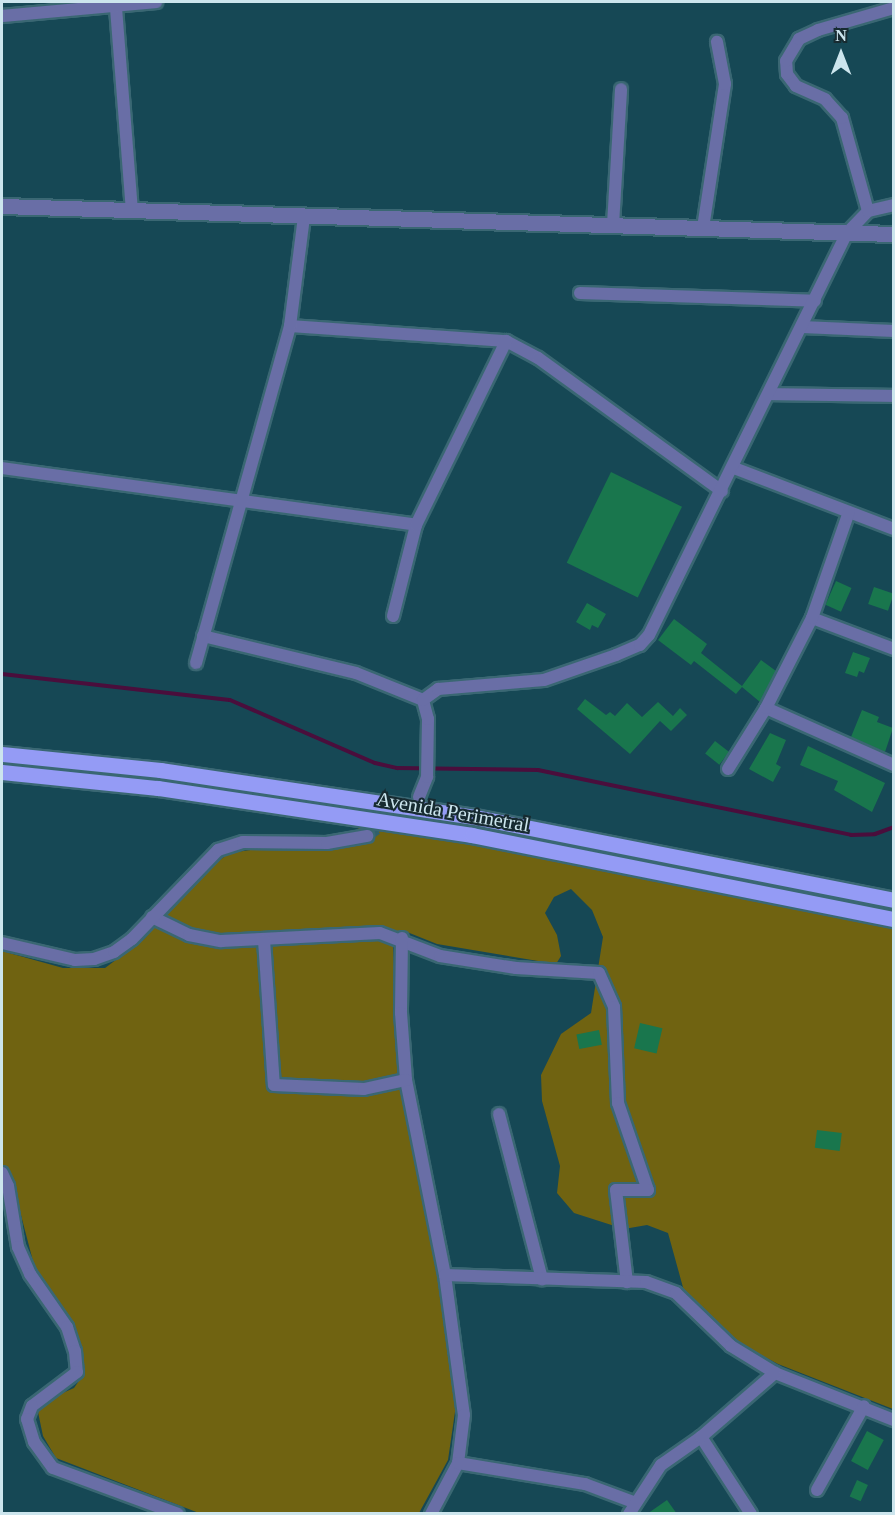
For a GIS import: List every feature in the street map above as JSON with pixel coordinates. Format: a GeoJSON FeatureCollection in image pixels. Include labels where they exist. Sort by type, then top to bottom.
{"type":"FeatureCollection","features":[{"type":"Feature","properties":{"kind":"main road","name":"Avenida Perimetral"},"geometry":{"type":"LineString","coordinates":[[2,754],[160,770],[463,815],[894,900]]}},
{"type":"Feature","properties":{"kind":"main road","name":"Avenida Perimetral"},"geometry":{"type":"LineString","coordinates":[[2,772],[158,788],[472,835],[894,919]]}},
{"type":"Feature","properties":{"kind":"street"},"geometry":{"type":"LineString","coordinates":[[2,16],[116,8],[156,2]]}},
{"type":"Feature","properties":{"kind":"street"},"geometry":{"type":"LineString","coordinates":[[116,8],[132,210]]}},
{"type":"Feature","properties":{"kind":"street"},"geometry":{"type":"LineString","coordinates":[[868,211],[842,118],[825,99],[796,86],[787,74],[786,61],[800,39],[818,30],[894,8]]}},
{"type":"Feature","properties":{"kind":"street"},"geometry":{"type":"LineString","coordinates":[[703,228],[725,84],[717,42]]}},
{"type":"Feature","properties":{"kind":"street"},"geometry":{"type":"LineString","coordinates":[[613,225],[621,89]]}},
{"type":"Feature","properties":{"kind":"street"},"geometry":{"type":"LineString","coordinates":[[423,700],[438,689],[467,684],[544,680],[640,645],[649,635],[734,468],[847,233],[868,211],[894,205]]}},
{"type":"Feature","properties":{"kind":"street"},"geometry":{"type":"LineString","coordinates":[[2,206],[894,234]]}},
{"type":"Feature","properties":{"kind":"street"},"geometry":{"type":"LineString","coordinates":[[196,663],[290,326],[304,216]]}},
{"type":"Feature","properties":{"kind":"street"},"geometry":{"type":"LineString","coordinates":[[580,293],[814,301]]}},
{"type":"Feature","properties":{"kind":"street"},"geometry":{"type":"LineString","coordinates":[[290,326],[506,341],[538,358],[722,491]]}},
{"type":"Feature","properties":{"kind":"street"},"geometry":{"type":"LineString","coordinates":[[802,327],[894,331]]}},
{"type":"Feature","properties":{"kind":"street"},"geometry":{"type":"LineString","coordinates":[[393,616],[416,525],[506,341]]}},
{"type":"Feature","properties":{"kind":"street"},"geometry":{"type":"LineString","coordinates":[[770,394],[894,396]]}},
{"type":"Feature","properties":{"kind":"street"},"geometry":{"type":"LineString","coordinates":[[2,468],[416,525]]}},
{"type":"Feature","properties":{"kind":"street"},"geometry":{"type":"LineString","coordinates":[[734,468],[894,529]]}},
{"type":"Feature","properties":{"kind":"street"},"geometry":{"type":"LineString","coordinates":[[728,769],[766,708],[812,618],[849,512]]}},
{"type":"Feature","properties":{"kind":"street"},"geometry":{"type":"LineString","coordinates":[[812,618],[894,649]]}},
{"type":"Feature","properties":{"kind":"street"},"geometry":{"type":"LineString","coordinates":[[203,636],[356,673],[423,700]]}},
{"type":"Feature","properties":{"kind":"street"},"geometry":{"type":"LineString","coordinates":[[418,798],[427,777],[428,719],[423,700]]}},
{"type":"Feature","properties":{"kind":"street"},"geometry":{"type":"LineString","coordinates":[[766,708],[894,765]]}},
{"type":"Feature","properties":{"kind":"street"},"geometry":{"type":"LineString","coordinates":[[2,943],[75,960],[94,959],[114,952],[152,918],[218,850],[243,842],[327,843],[367,836]]}},
{"type":"Feature","properties":{"kind":"street"},"geometry":{"type":"LineString","coordinates":[[152,918],[189,935],[221,941],[264,940],[341,933],[380,933],[402,939],[418,950],[440,956],[516,968],[598,973],[614,1007],[618,1103],[648,1190],[616,1190],[627,1282]]}},
{"type":"Feature","properties":{"kind":"street"},"geometry":{"type":"LineString","coordinates":[[402,939],[401,1013],[406,1080],[445,1275],[464,1415],[458,1463],[431,1514]]}},
{"type":"Feature","properties":{"kind":"street"},"geometry":{"type":"LineString","coordinates":[[264,940],[274,1085],[364,1089],[406,1080]]}},
{"type":"Feature","properties":{"kind":"street"},"geometry":{"type":"LineString","coordinates":[[499,1114],[542,1279]]}},
{"type":"Feature","properties":{"kind":"street"},"geometry":{"type":"LineString","coordinates":[[2,1173],[18,1247],[30,1274],[67,1327],[75,1351],[77,1372],[32,1406],[27,1419],[34,1442],[53,1468],[178,1514]]}},
{"type":"Feature","properties":{"kind":"street"},"geometry":{"type":"LineString","coordinates":[[445,1275],[646,1282],[676,1293],[731,1346],[775,1373],[864,1406],[894,1420]]}},
{"type":"Feature","properties":{"kind":"street"},"geometry":{"type":"LineString","coordinates":[[458,1463],[585,1484],[633,1508],[660,1465],[701,1437],[775,1373]]}},
{"type":"Feature","properties":{"kind":"street"},"geometry":{"type":"LineString","coordinates":[[817,1490],[864,1406]]}},
{"type":"Feature","properties":{"kind":"street"},"geometry":{"type":"LineString","coordinates":[[701,1437],[751,1514]]}},
{"type":"Feature","properties":{"kind":"shaded area"},"geometry":{"type":"Polygon","coordinates":[[[372,821],[893,919],[893,1409],[778,1364],[735,1341],[684,1291],[668,1233],[647,1225],[624,1229],[574,1213],[557,1193],[560,1166],[542,1101],[541,1075],[561,1034],[591,1013],[603,937],[592,910],[571,889],[554,897],[545,913],[557,935],[561,956],[556,964],[437,944],[407,932],[393,945],[399,1077],[438,1273],[456,1405],[448,1460],[419,1513],[199,1513],[56,1458],[43,1436],[38,1412],[49,1399],[74,1388],[85,1372],[80,1342],[69,1317],[34,1265],[11,1177],[2,1164],[2,951],[63,968],[105,968],[144,939],[192,882],[229,853],[343,837],[372,821]]]}},
{"type":"Feature","properties":{"kind":"building"},"geometry":{"type":"Polygon","coordinates":[[[611,472],[682,507],[638,597],[567,563],[611,472]]]}},
{"type":"Feature","properties":{"kind":"building"},"geometry":{"type":"Polygon","coordinates":[[[836,581],[852,588],[841,612],[825,605],[836,581]]]}},
{"type":"Feature","properties":{"kind":"building"},"geometry":{"type":"Polygon","coordinates":[[[874,587],[894,594],[888,611],[868,604],[874,587]]]}},
{"type":"Feature","properties":{"kind":"building"},"geometry":{"type":"Polygon","coordinates":[[[587,603],[606,614],[598,628],[592,625],[590,630],[576,622],[587,603]]]}},
{"type":"Feature","properties":{"kind":"building"},"geometry":{"type":"Polygon","coordinates":[[[674,619],[707,644],[701,653],[742,686],[761,660],[776,671],[760,702],[742,687],[736,694],[694,661],[691,665],[658,640],[674,619]]]}},
{"type":"Feature","properties":{"kind":"building"},"geometry":{"type":"Polygon","coordinates":[[[853,652],[870,658],[864,673],[859,671],[857,677],[845,673],[853,652]]]}},
{"type":"Feature","properties":{"kind":"building"},"geometry":{"type":"Polygon","coordinates":[[[585,699],[606,715],[610,712],[615,716],[627,703],[642,717],[658,702],[673,716],[680,708],[687,715],[671,731],[660,721],[630,754],[577,709],[585,699]]]}},
{"type":"Feature","properties":{"kind":"building"},"geometry":{"type":"Polygon","coordinates":[[[862,710],[879,717],[877,722],[893,728],[885,752],[851,737],[862,710]]]}},
{"type":"Feature","properties":{"kind":"building"},"geometry":{"type":"Polygon","coordinates":[[[770,733],[786,740],[776,764],[781,767],[773,782],[749,769],[770,733]]]}},
{"type":"Feature","properties":{"kind":"building"},"geometry":{"type":"Polygon","coordinates":[[[715,741],[729,752],[719,765],[705,754],[715,741]]]}},
{"type":"Feature","properties":{"kind":"building"},"geometry":{"type":"Polygon","coordinates":[[[808,746],[885,783],[872,812],[834,790],[838,781],[800,765],[808,746]]]}},
{"type":"Feature","properties":{"kind":"building"},"geometry":{"type":"Polygon","coordinates":[[[640,1023],[662,1028],[657,1054],[634,1048],[640,1023]]]}},
{"type":"Feature","properties":{"kind":"building"},"geometry":{"type":"Polygon","coordinates":[[[599,1030],[602,1045],[579,1049],[576,1034],[599,1030]]]}},
{"type":"Feature","properties":{"kind":"building"},"geometry":{"type":"Polygon","coordinates":[[[817,1130],[842,1133],[840,1151],[815,1148],[817,1130]]]}},
{"type":"Feature","properties":{"kind":"building"},"geometry":{"type":"Polygon","coordinates":[[[867,1431],[884,1440],[868,1470],[851,1461],[867,1431]]]}},
{"type":"Feature","properties":{"kind":"building"},"geometry":{"type":"Polygon","coordinates":[[[857,1480],[868,1485],[861,1501],[850,1496],[857,1480]]]}},
{"type":"Feature","properties":{"kind":"building"},"geometry":{"type":"Polygon","coordinates":[[[667,1500],[677,1514],[647,1514],[667,1500]]]}},
{"type":"Feature","properties":{"kind":"waterway"},"geometry":{"type":"LineString","coordinates":[[2,674],[230,700],[375,763],[397,768],[538,770],[851,835],[875,834],[894,827]]}},
{"type":"Feature","properties":{"kind":"tunnel"},"geometry":{"type":"LineString","coordinates":[[367,836],[409,804]]}}]}
